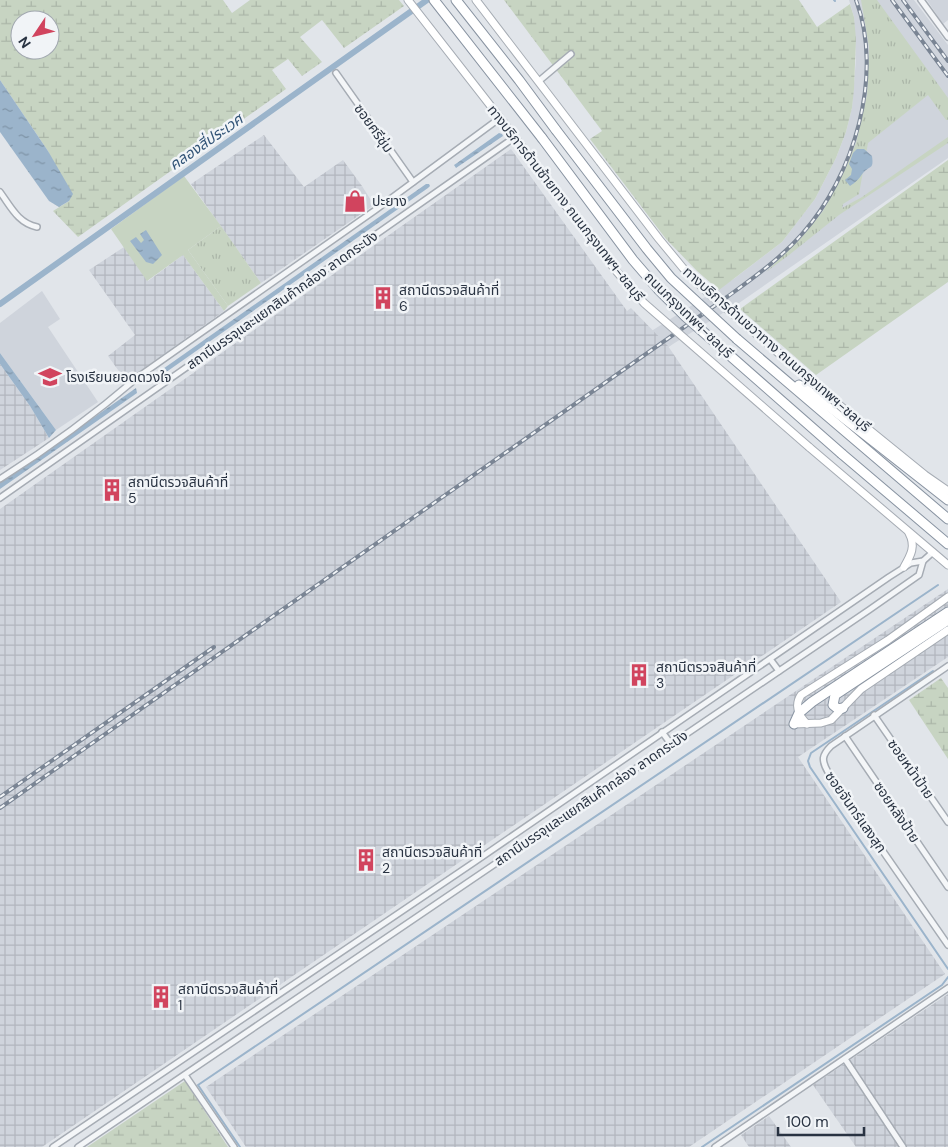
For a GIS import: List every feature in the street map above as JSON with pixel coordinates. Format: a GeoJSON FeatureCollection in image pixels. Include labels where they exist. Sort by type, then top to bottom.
{"type":"FeatureCollection","features":[{"type":"Feature","properties":{"kind":"highway","name":"ถนนกรุงเทพฯ-ชลบุรี"},"geometry":{"type":"LineString","coordinates":[[434,0],[658,290],[844,456],[948,544]]}},
{"type":"Feature","properties":{"kind":"highway","name":"ถนนกรุงเทพฯ-ชลบุรี"},"geometry":{"type":"LineString","coordinates":[[456,0],[519,80],[646,249],[671,278],[737,339],[948,519]]}},
{"type":"Feature","properties":{"kind":"highway"},"geometry":{"type":"LineString","coordinates":[[767,364],[813,394],[948,500]]}},
{"type":"Feature","properties":{"kind":"highway"},"geometry":{"type":"LineString","coordinates":[[844,456],[948,550]]}},
{"type":"Feature","properties":{"kind":"highway"},"geometry":{"type":"LineString","coordinates":[[932,506],[948,513]]}},
{"type":"Feature","properties":{"kind":"highway"},"geometry":{"type":"LineString","coordinates":[[794,724],[799,713],[812,702],[948,612]]}},
{"type":"Feature","properties":{"kind":"highway"},"geometry":{"type":"LineString","coordinates":[[843,708],[835,708],[832,702],[835,695],[948,620]]}},
{"type":"Feature","properties":{"kind":"main road","name":"ทางบริการด้านซ้ายทาง ถนนกรุงเทพฯ-ชลบุรี"},"geometry":{"type":"LineString","coordinates":[[408,0],[617,272],[644,303],[948,565]]}},
{"type":"Feature","properties":{"kind":"main road","name":"ทางบริการด้านขวาทาง ถนนกรุงเทพฯ-ชลบุรี"},"geometry":{"type":"LineString","coordinates":[[478,2],[542,79],[600,162],[683,268],[707,292],[851,415],[925,475],[948,491]]}},
{"type":"Feature","properties":{"kind":"main road"},"geometry":{"type":"LineString","coordinates":[[904,567],[913,548],[912,538],[907,529]]}},
{"type":"Feature","properties":{"kind":"main road"},"geometry":{"type":"LineString","coordinates":[[807,724],[797,709],[801,696],[888,640],[948,597]]}},
{"type":"Feature","properties":{"kind":"main road"},"geometry":{"type":"LineString","coordinates":[[794,724],[821,723],[831,720],[861,689],[948,630]]}},
{"type":"Feature","properties":{"kind":"street"},"geometry":{"type":"LineString","coordinates":[[921,0],[947,35]]}},
{"type":"Feature","properties":{"kind":"street"},"geometry":{"type":"LineString","coordinates":[[542,79],[571,54]]}},
{"type":"Feature","properties":{"kind":"street","name":"ซอยศรีชุ่ม"},"geometry":{"type":"LineString","coordinates":[[336,73],[413,182]]}},
{"type":"Feature","properties":{"kind":"street","name":"สถานีบรรจุและแยกสินค้ากล่อง ลาดกระบัง"},"geometry":{"type":"LineString","coordinates":[[0,478],[80,424],[138,377],[500,118]]}},
{"type":"Feature","properties":{"kind":"street","name":"สถานีบรรจุและแยกสินค้ากล่อง ลาดกระบัง"},"geometry":{"type":"LineString","coordinates":[[0,498],[515,137]]}},
{"type":"Feature","properties":{"kind":"street"},"geometry":{"type":"LineString","coordinates":[[0,192],[19,219],[37,227]]}},
{"type":"Feature","properties":{"kind":"street"},"geometry":{"type":"LineString","coordinates":[[923,561],[933,552]]}},
{"type":"Feature","properties":{"kind":"street","name":"สถานีบรรจุและแยกสินค้ากล่อง ลาดกระบัง"},"geometry":{"type":"LineString","coordinates":[[53,1147],[473,863],[904,567],[911,563],[923,561],[920,575],[78,1147]]}},
{"type":"Feature","properties":{"kind":"street"},"geometry":{"type":"LineString","coordinates":[[770,659],[779,671]]}},
{"type":"Feature","properties":{"kind":"street","name":"ซอยจันทร์แสงสุก"},"geometry":{"type":"LineString","coordinates":[[948,666],[845,736],[825,752],[822,760],[948,946]]}},
{"type":"Feature","properties":{"kind":"street","name":"ซอยหน้าป้าย"},"geometry":{"type":"LineString","coordinates":[[874,716],[948,822]]}},
{"type":"Feature","properties":{"kind":"street"},"geometry":{"type":"LineString","coordinates":[[662,732],[671,744]]}},
{"type":"Feature","properties":{"kind":"street","name":"ซอยหลังป้าย"},"geometry":{"type":"LineString","coordinates":[[845,736],[948,887]]}},
{"type":"Feature","properties":{"kind":"street"},"geometry":{"type":"LineString","coordinates":[[715,1147],[948,988]]}},
{"type":"Feature","properties":{"kind":"street"},"geometry":{"type":"LineString","coordinates":[[845,1059],[903,1147]]}},
{"type":"Feature","properties":{"kind":"street"},"geometry":{"type":"LineString","coordinates":[[185,1075],[234,1147]]}},
{"type":"Feature","properties":{"kind":"street"},"geometry":{"type":"LineString","coordinates":[[125,1099],[132,1110]]}},
{"type":"Feature","properties":{"kind":"shaded area"},"geometry":{"type":"Polygon","coordinates":[[[849,0],[914,0],[948,45],[948,158],[739,303],[673,344],[0,816],[0,789],[653,330],[735,278],[782,242],[815,199],[836,158],[846,132],[852,108],[856,59],[854,17],[849,0]]]}},
{"type":"Feature","properties":{"kind":"shaded area"},"geometry":{"type":"Polygon","coordinates":[[[927,0],[948,0],[948,20],[943,24],[927,0]]]}},
{"type":"Feature","properties":{"kind":"shaded area"},"geometry":{"type":"Polygon","coordinates":[[[264,135],[304,187],[343,160],[362,186],[348,196],[361,214],[261,283],[191,184],[264,135]]]}},
{"type":"Feature","properties":{"kind":"shaded area"},"geometry":{"type":"Polygon","coordinates":[[[511,149],[627,311],[631,308],[668,346],[841,602],[42,1147],[0,1147],[0,509],[511,149]]]}},
{"type":"Feature","properties":{"kind":"shaded area"},"geometry":{"type":"Polygon","coordinates":[[[362,186],[374,205],[361,214],[348,196],[362,186]]]}},
{"type":"Feature","properties":{"kind":"shaded area"},"geometry":{"type":"Polygon","coordinates":[[[124,247],[148,281],[183,255],[224,311],[126,381],[108,356],[135,335],[89,270],[124,247]]]}},
{"type":"Feature","properties":{"kind":"shaded area","name":"โรงเรียนยอดดวงใจ"},"geometry":{"type":"Polygon","coordinates":[[[42,291],[60,319],[48,327],[98,402],[56,430],[0,353],[0,323],[42,291]]]}},
{"type":"Feature","properties":{"kind":"shaded area"},"geometry":{"type":"Polygon","coordinates":[[[0,364],[30,406],[49,438],[0,470],[0,364]]]}},
{"type":"Feature","properties":{"kind":"shaded area"},"geometry":{"type":"Polygon","coordinates":[[[948,589],[948,657],[798,757],[945,974],[689,1147],[246,1147],[206,1087],[948,589]]]}},
{"type":"Feature","properties":{"kind":"shaded area"},"geometry":{"type":"Polygon","coordinates":[[[948,994],[948,1147],[856,1147],[813,1085],[948,994]]]}},
{"type":"Feature","properties":{"kind":"shaded area"},"geometry":{"type":"Polygon","coordinates":[[[769,1116],[791,1147],[749,1147],[741,1135],[769,1116]]]}},
{"type":"Feature","properties":{"kind":"green space"},"geometry":{"type":"Polygon","coordinates":[[[0,0],[223,0],[232,13],[250,0],[399,0],[404,6],[344,48],[322,20],[300,37],[322,62],[302,76],[288,59],[272,70],[286,89],[78,237],[53,211],[69,201],[48,151],[0,80],[0,0]]]}},
{"type":"Feature","properties":{"kind":"green space"},"geometry":{"type":"Polygon","coordinates":[[[504,0],[799,0],[817,27],[850,4],[854,17],[856,39],[852,108],[846,132],[836,158],[815,199],[782,242],[719,290],[697,271],[666,239],[590,139],[602,131],[504,0]]]}},
{"type":"Feature","properties":{"kind":"green space"},"geometry":{"type":"Polygon","coordinates":[[[861,0],[877,0],[948,98],[948,120],[946,120],[928,95],[868,143],[859,194],[843,204],[842,208],[862,197],[948,137],[948,143],[839,215],[766,272],[802,237],[823,211],[843,174],[856,143],[867,95],[869,47],[861,0]]]}},
{"type":"Feature","properties":{"kind":"green space"},"geometry":{"type":"Polygon","coordinates":[[[948,160],[948,282],[816,375],[740,309],[948,160]]]}},
{"type":"Feature","properties":{"kind":"green space"},"geometry":{"type":"Polygon","coordinates":[[[184,176],[221,226],[188,250],[228,306],[224,311],[183,255],[147,281],[111,229],[184,176]]]}},
{"type":"Feature","properties":{"kind":"green space"},"geometry":{"type":"Polygon","coordinates":[[[221,226],[261,283],[228,306],[188,250],[221,226]]]}},
{"type":"Feature","properties":{"kind":"green space"},"geometry":{"type":"Polygon","coordinates":[[[941,678],[948,688],[948,759],[909,700],[941,678]]]}},
{"type":"Feature","properties":{"kind":"green space"},"geometry":{"type":"Polygon","coordinates":[[[185,1081],[228,1147],[87,1147],[185,1081]]]}},
{"type":"Feature","properties":{"kind":"water"},"geometry":{"type":"Polygon","coordinates":[[[0,80],[48,151],[73,194],[69,201],[59,207],[49,201],[0,132],[0,80]]]}},
{"type":"Feature","properties":{"kind":"water"},"geometry":{"type":"Polygon","coordinates":[[[499,133],[503,136],[456,168],[454,165],[499,133]]]}},
{"type":"Feature","properties":{"kind":"water"},"geometry":{"type":"Polygon","coordinates":[[[857,149],[864,149],[872,156],[872,163],[871,167],[850,186],[845,180],[851,175],[852,169],[849,164],[853,153],[857,149]]]}},
{"type":"Feature","properties":{"kind":"water"},"geometry":{"type":"Polygon","coordinates":[[[426,184],[430,186],[162,375],[160,371],[426,184]]]}},
{"type":"Feature","properties":{"kind":"water"},"geometry":{"type":"Polygon","coordinates":[[[146,230],[162,255],[153,264],[146,262],[130,241],[136,237],[141,243],[144,240],[140,234],[146,230]]]}},
{"type":"Feature","properties":{"kind":"water"},"geometry":{"type":"Polygon","coordinates":[[[0,353],[56,430],[49,438],[30,406],[0,364],[0,353]]]}},
{"type":"Feature","properties":{"kind":"water"},"geometry":{"type":"Polygon","coordinates":[[[136,388],[137,393],[0,489],[0,483],[136,388]]]}},
{"type":"Feature","properties":{"kind":"waterway","name":"คลองสี่ประเวศ"},"geometry":{"type":"LineString","coordinates":[[0,304],[427,0]]}},
{"type":"Feature","properties":{"kind":"waterway"},"geometry":{"type":"LineString","coordinates":[[240,1147],[198,1085],[938,585]]}},
{"type":"Feature","properties":{"kind":"waterway"},"geometry":{"type":"LineString","coordinates":[[933,671],[811,753],[808,761],[810,767],[948,969]]}},
{"type":"Feature","properties":{"kind":"waterway"},"geometry":{"type":"LineString","coordinates":[[702,1147],[942,985],[948,977]]}},
{"type":"Feature","properties":{"kind":"railway"},"geometry":{"type":"LineString","coordinates":[[0,808],[727,297],[785,252],[802,234],[836,184],[849,154],[859,123],[865,92],[867,60],[864,29],[856,0]]}},
{"type":"Feature","properties":{"kind":"railway"},"geometry":{"type":"LineString","coordinates":[[892,0],[948,76]]}},
{"type":"Feature","properties":{"kind":"railway"},"geometry":{"type":"LineString","coordinates":[[903,0],[948,61]]}},
{"type":"Feature","properties":{"kind":"railway"},"geometry":{"type":"LineString","coordinates":[[0,797],[214,647]]}},
{"type":"Feature","properties":{"kind":"place","name":"ปะยาง"},"geometry":{"type":"Point","coordinates":[355,201]}},
{"type":"Feature","properties":{"kind":"place","name":"สถานีตรวจสินค้าที่ 6"},"geometry":{"type":"Point","coordinates":[383,298]}},
{"type":"Feature","properties":{"kind":"place","name":"โรงเรียนยอดดวงใจ"},"geometry":{"type":"Point","coordinates":[50,377]}},
{"type":"Feature","properties":{"kind":"place","name":"สถานีตรวจสินค้าที่ 5"},"geometry":{"type":"Point","coordinates":[112,490]}},
{"type":"Feature","properties":{"kind":"place","name":"สถานีตรวจสินค้าที่ 3"},"geometry":{"type":"Point","coordinates":[639,675]}},
{"type":"Feature","properties":{"kind":"place","name":"สถานีตรวจสินค้าที่ 2"},"geometry":{"type":"Point","coordinates":[366,860]}},
{"type":"Feature","properties":{"kind":"place","name":"สถานีตรวจสินค้าที่ 1"},"geometry":{"type":"Point","coordinates":[161,997]}}]}
